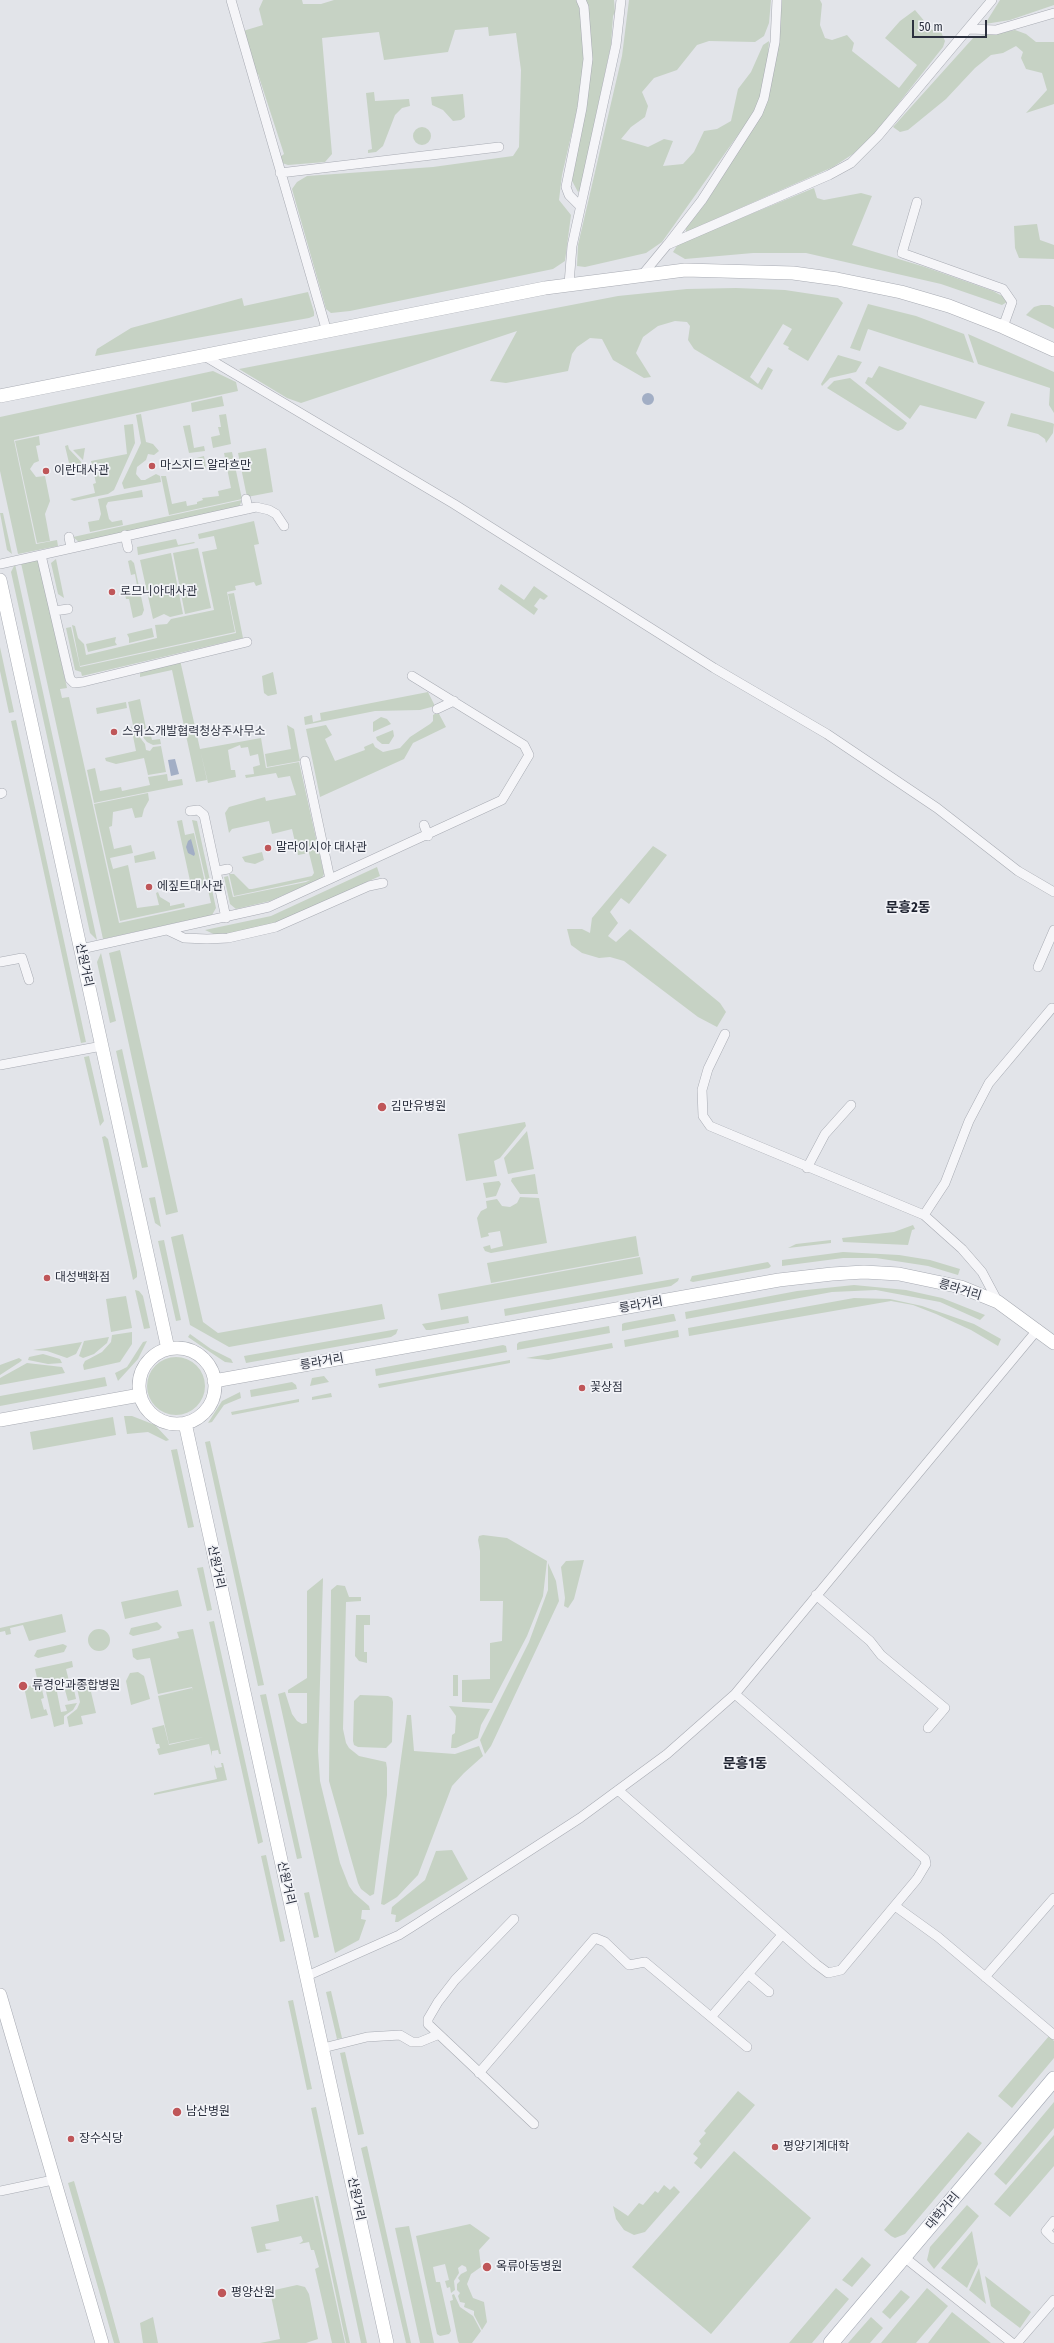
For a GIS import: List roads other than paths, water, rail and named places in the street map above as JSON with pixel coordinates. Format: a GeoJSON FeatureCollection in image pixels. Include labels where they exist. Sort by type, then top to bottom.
{"type":"FeatureCollection","features":[{"type":"Feature","properties":{"kind":"main road"},"geometry":{"type":"LineString","coordinates":[[0,396],[206,357],[570,284],[685,270],[754,270],[837,279],[901,292],[949,306],[1003,326],[1054,350]]}},
{"type":"Feature","properties":{"kind":"main road","name":"산원거리"},"geometry":{"type":"LineString","coordinates":[[0,580],[168,1349]]}},
{"type":"Feature","properties":{"kind":"main road","name":"릉라거리"},"geometry":{"type":"LineString","coordinates":[[214,1381],[779,1280],[864,1272],[899,1274],[961,1287],[998,1302],[1054,1343]]}},
{"type":"Feature","properties":{"kind":"main road"},"geometry":{"type":"LineString","coordinates":[[168,1349],[188,1350],[199,1355],[208,1364],[214,1381],[212,1399],[206,1410],[198,1418],[185,1423],[163,1421],[152,1415],[144,1406],[140,1395],[139,1384],[146,1364],[154,1356],[168,1349]]}},
{"type":"Feature","properties":{"kind":"main road"},"geometry":{"type":"LineString","coordinates":[[0,1420],[140,1395]]}},
{"type":"Feature","properties":{"kind":"main road","name":"산원거리"},"geometry":{"type":"LineString","coordinates":[[185,1423],[308,1976],[387,2343]]}},
{"type":"Feature","properties":{"kind":"main road"},"geometry":{"type":"LineString","coordinates":[[0,1995],[102,2343]]}},
{"type":"Feature","properties":{"kind":"main road","name":"대학거리"},"geometry":{"type":"LineString","coordinates":[[831,2343],[1054,2079]]}},
{"type":"Feature","properties":{"kind":"street"},"geometry":{"type":"LineString","coordinates":[[231,0],[327,332]]}},
{"type":"Feature","properties":{"kind":"street"},"geometry":{"type":"LineString","coordinates":[[580,206],[569,195],[566,187],[582,108],[588,59],[584,7],[581,0]]}},
{"type":"Feature","properties":{"kind":"street"},"geometry":{"type":"LineString","coordinates":[[570,284],[572,246],[616,45],[621,0]]}},
{"type":"Feature","properties":{"kind":"street"},"geometry":{"type":"LineString","coordinates":[[643,274],[668,245],[702,200],[758,113],[764,98],[775,42],[777,0]]}},
{"type":"Feature","properties":{"kind":"street"},"geometry":{"type":"LineString","coordinates":[[668,245],[829,175],[851,163],[878,136],[992,0]]}},
{"type":"Feature","properties":{"kind":"street"},"geometry":{"type":"LineString","coordinates":[[969,29],[996,30],[1054,13]]}},
{"type":"Feature","properties":{"kind":"street"},"geometry":{"type":"LineString","coordinates":[[280,173],[499,147]]}},
{"type":"Feature","properties":{"kind":"street"},"geometry":{"type":"LineString","coordinates":[[917,202],[902,253],[1002,290],[1012,302],[1003,326]]}},
{"type":"Feature","properties":{"kind":"street"},"geometry":{"type":"LineString","coordinates":[[206,357],[460,507],[714,668],[827,734],[937,808],[1018,871],[1054,892]]}},
{"type":"Feature","properties":{"kind":"street"},"geometry":{"type":"LineString","coordinates":[[246,499],[248,509]]}},
{"type":"Feature","properties":{"kind":"street"},"geometry":{"type":"LineString","coordinates":[[0,564],[256,507],[269,510],[276,514],[284,526]]}},
{"type":"Feature","properties":{"kind":"street"},"geometry":{"type":"LineString","coordinates":[[125,535],[128,548]]}},
{"type":"Feature","properties":{"kind":"street"},"geometry":{"type":"LineString","coordinates":[[69,537],[71,548]]}},
{"type":"Feature","properties":{"kind":"street"},"geometry":{"type":"LineString","coordinates":[[41,555],[70,679],[74,683],[84,687],[247,642]]}},
{"type":"Feature","properties":{"kind":"street"},"geometry":{"type":"LineString","coordinates":[[54,612],[68,609]]}},
{"type":"Feature","properties":{"kind":"street"},"geometry":{"type":"LineString","coordinates":[[81,949],[226,918],[283,902],[330,879],[428,836],[502,800],[529,756],[524,744],[412,676]]}},
{"type":"Feature","properties":{"kind":"street"},"geometry":{"type":"LineString","coordinates":[[437,709],[454,701]]}},
{"type":"Feature","properties":{"kind":"street"},"geometry":{"type":"LineString","coordinates":[[305,761],[330,879]]}},
{"type":"Feature","properties":{"kind":"street"},"geometry":{"type":"LineString","coordinates":[[190,811],[198,810],[204,815],[226,918]]}},
{"type":"Feature","properties":{"kind":"street"},"geometry":{"type":"LineString","coordinates":[[424,825],[428,836]]}},
{"type":"Feature","properties":{"kind":"street"},"geometry":{"type":"LineString","coordinates":[[216,871],[228,869]]}},
{"type":"Feature","properties":{"kind":"street"},"geometry":{"type":"LineString","coordinates":[[167,930],[184,938],[228,938],[276,927],[369,886],[383,884]]}},
{"type":"Feature","properties":{"kind":"street"},"geometry":{"type":"LineString","coordinates":[[1038,967],[1054,930]]}},
{"type":"Feature","properties":{"kind":"street"},"geometry":{"type":"LineString","coordinates":[[0,962],[22,958],[29,980]]}},
{"type":"Feature","properties":{"kind":"street"},"geometry":{"type":"LineString","coordinates":[[924,1215],[945,1183],[969,1121],[989,1083],[1052,1008]]}},
{"type":"Feature","properties":{"kind":"street"},"geometry":{"type":"LineString","coordinates":[[725,1034],[708,1069],[702,1090],[703,1116],[710,1126],[807,1168],[878,1194],[924,1215],[962,1249],[982,1272],[998,1302]]}},
{"type":"Feature","properties":{"kind":"street"},"geometry":{"type":"LineString","coordinates":[[0,1065],[102,1046]]}},
{"type":"Feature","properties":{"kind":"street"},"geometry":{"type":"LineString","coordinates":[[807,1168],[826,1134],[851,1106]]}},
{"type":"Feature","properties":{"kind":"street"},"geometry":{"type":"LineString","coordinates":[[308,1976],[399,1935],[562,1830],[667,1754],[735,1694],[1038,1330]]}},
{"type":"Feature","properties":{"kind":"street"},"geometry":{"type":"LineString","coordinates":[[816,1595],[870,1641],[881,1655],[944,1708],[928,1728]]}},
{"type":"Feature","properties":{"kind":"street"},"geometry":{"type":"LineString","coordinates":[[618,1790],[782,1935],[828,1973],[841,1970],[917,1879],[926,1864],[925,1859],[735,1694]]}},
{"type":"Feature","properties":{"kind":"street"},"geometry":{"type":"LineString","coordinates":[[985,1977],[1054,1898]]}},
{"type":"Feature","properties":{"kind":"street"},"geometry":{"type":"LineString","coordinates":[[895,1906],[938,1938],[1054,2034]]}},
{"type":"Feature","properties":{"kind":"street"},"geometry":{"type":"LineString","coordinates":[[514,1919],[455,1980],[438,2002],[428,2019],[428,2024],[437,2035],[534,2124]]}},
{"type":"Feature","properties":{"kind":"street"},"geometry":{"type":"LineString","coordinates":[[712,2016],[782,1935]]}},
{"type":"Feature","properties":{"kind":"street"},"geometry":{"type":"LineString","coordinates":[[479,2073],[595,1938],[605,1942],[629,1965],[645,1962],[712,2016],[747,2047]]}},
{"type":"Feature","properties":{"kind":"street"},"geometry":{"type":"LineString","coordinates":[[748,1974],[769,1992]]}},
{"type":"Feature","properties":{"kind":"street"},"geometry":{"type":"LineString","coordinates":[[323,2048],[367,2036],[400,2035],[412,2042],[420,2042],[437,2035]]}},
{"type":"Feature","properties":{"kind":"street"},"geometry":{"type":"LineString","coordinates":[[0,2191],[53,2180]]}},
{"type":"Feature","properties":{"kind":"street"},"geometry":{"type":"LineString","coordinates":[[1054,2221],[1046,2231],[1054,2239]]}},
{"type":"Feature","properties":{"kind":"street"},"geometry":{"type":"LineString","coordinates":[[904,2257],[1012,2343]]}},
{"type":"Feature","properties":{"kind":"street"},"geometry":{"type":"LineString","coordinates":[[1018,2343],[1054,2300]]}},
{"type":"Feature","properties":{"kind":"water"},"geometry":{"type":"Polygon","coordinates":[[[646,393],[650,393],[654,399],[650,405],[646,405],[642,401],[642,397],[646,393]]]}},
{"type":"Feature","properties":{"kind":"water"},"geometry":{"type":"Polygon","coordinates":[[[175,759],[179,774],[171,776],[168,760],[175,759]]]}},
{"type":"Feature","properties":{"kind":"water"},"geometry":{"type":"Polygon","coordinates":[[[191,839],[195,854],[194,856],[188,853],[186,847],[188,841],[191,839]]]}},
{"type":"Feature","properties":{"kind":"place","name":"마스지드 알라흐만"},"geometry":{"type":"Point","coordinates":[152,466]}},
{"type":"Feature","properties":{"kind":"place","name":"이란대사관"},"geometry":{"type":"Point","coordinates":[46,471]}},
{"type":"Feature","properties":{"kind":"place","name":"로므니아대사관"},"geometry":{"type":"Point","coordinates":[112,592]}},
{"type":"Feature","properties":{"kind":"place","name":"스위스개발협력청상주사무소"},"geometry":{"type":"Point","coordinates":[114,732]}},
{"type":"Feature","properties":{"kind":"place","name":"말라이시아 대사관"},"geometry":{"type":"Point","coordinates":[268,848]}},
{"type":"Feature","properties":{"kind":"place","name":"에짚트대사관"},"geometry":{"type":"Point","coordinates":[149,887]}},
{"type":"Feature","properties":{"kind":"place","name":"김만유병원"},"geometry":{"type":"Point","coordinates":[382,1107]}},
{"type":"Feature","properties":{"kind":"place","name":"대성백화점"},"geometry":{"type":"Point","coordinates":[47,1278]}},
{"type":"Feature","properties":{"kind":"place","name":"꽃상점"},"geometry":{"type":"Point","coordinates":[582,1388]}},
{"type":"Feature","properties":{"kind":"place","name":"류경안과종합병원"},"geometry":{"type":"Point","coordinates":[23,1686]}},
{"type":"Feature","properties":{"kind":"place","name":"남산병원"},"geometry":{"type":"Point","coordinates":[177,2112]}},
{"type":"Feature","properties":{"kind":"place","name":"장수식당"},"geometry":{"type":"Point","coordinates":[71,2139]}},
{"type":"Feature","properties":{"kind":"place","name":"평양기계대학"},"geometry":{"type":"Point","coordinates":[775,2147]}},
{"type":"Feature","properties":{"kind":"place","name":"옥류아동병원"},"geometry":{"type":"Point","coordinates":[487,2267]}},
{"type":"Feature","properties":{"kind":"place","name":"평양산원"},"geometry":{"type":"Point","coordinates":[222,2293]}},
{"type":"Feature","properties":{"kind":"district","name":"문흥2동"},"geometry":{"type":"Point","coordinates":[908,908]}},
{"type":"Feature","properties":{"kind":"district","name":"문흥1동"},"geometry":{"type":"Point","coordinates":[745,1764]}}]}
